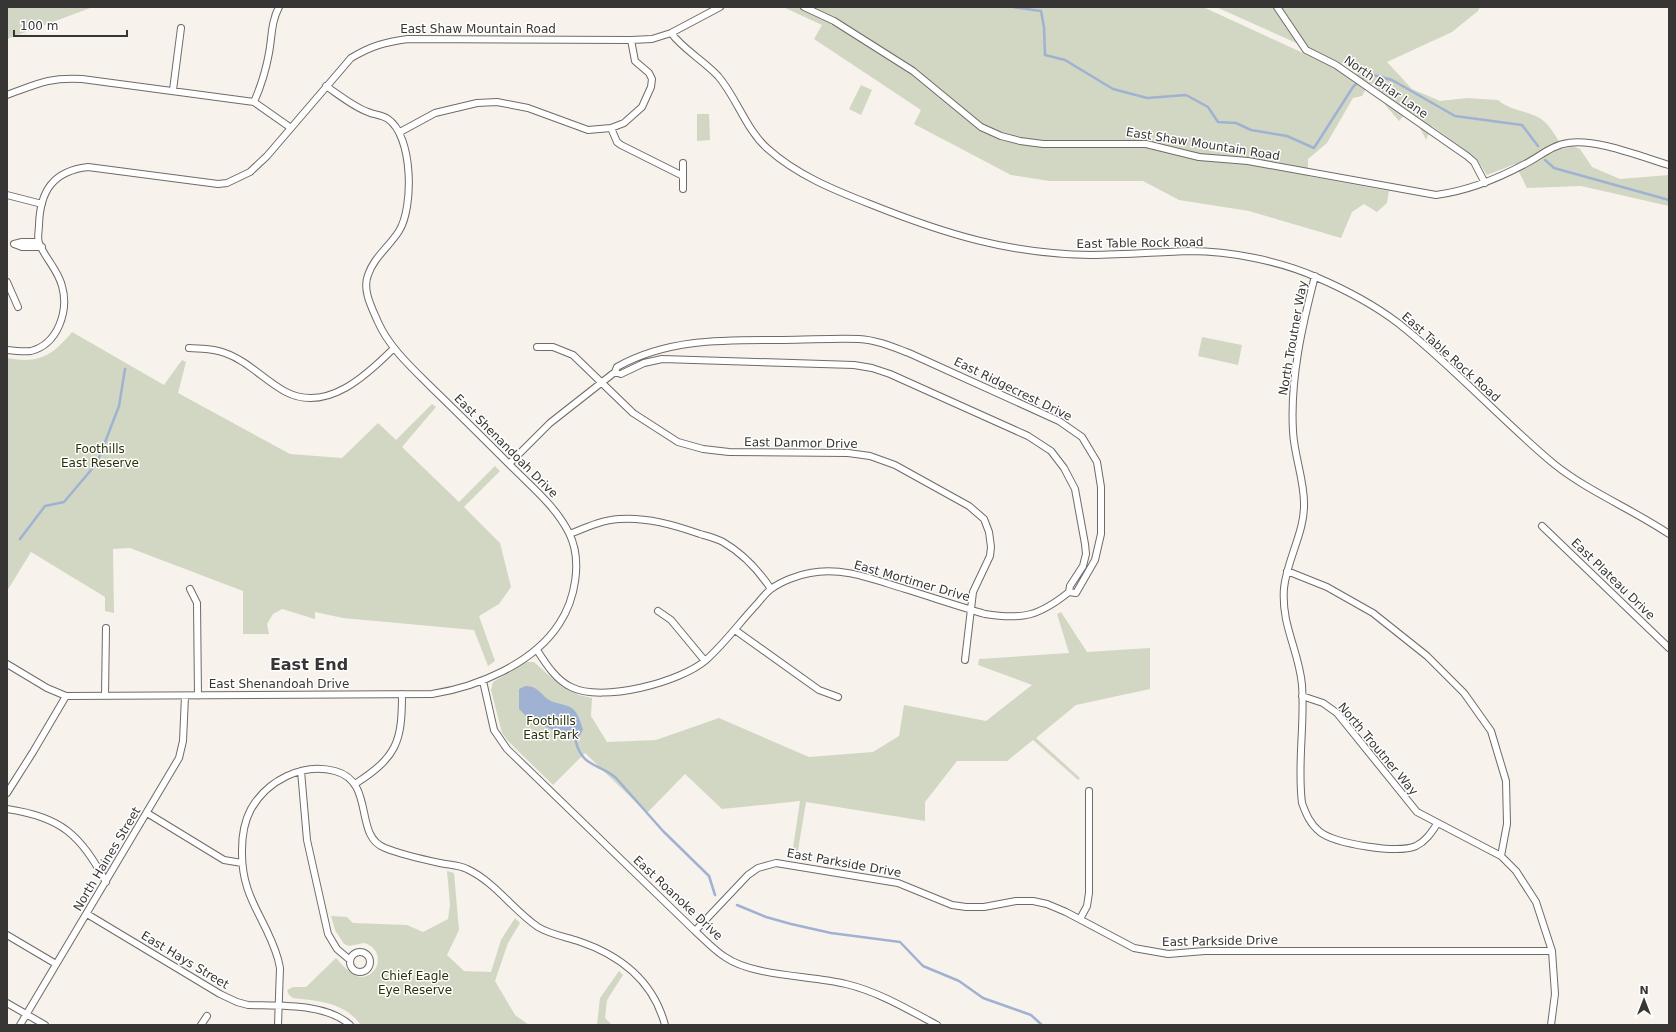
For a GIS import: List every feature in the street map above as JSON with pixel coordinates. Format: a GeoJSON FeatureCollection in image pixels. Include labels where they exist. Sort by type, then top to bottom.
{"type":"FeatureCollection","features":[{"type":"Feature","properties":{"kind":"street"},"geometry":{"type":"LineString","coordinates":[[254,102],[261,86],[269,54],[272,23],[279,7]]}},
{"type":"Feature","properties":{"kind":"street","name":"East Shaw Mountain Road"},"geometry":{"type":"LineString","coordinates":[[40,245],[42,204],[47,190],[56,178],[72,169],[88,167],[218,184],[227,183],[250,172],[267,156],[351,58],[366,49],[383,42],[408,38],[652,39],[671,33],[720,7]]}},
{"type":"Feature","properties":{"kind":"street","name":"East Shaw Mountain Road"},"geometry":{"type":"LineString","coordinates":[[804,7],[834,21],[913,71],[981,127],[1000,136],[1020,141],[1043,144],[1146,144],[1199,157],[1248,161],[1436,195],[1454,193],[1485,183],[1510,172],[1550,149],[1572,142],[1590,143],[1669,165]]}},
{"type":"Feature","properties":{"kind":"street","name":"North Briar Lane"},"geometry":{"type":"LineString","coordinates":[[1277,7],[1306,50],[1336,65],[1467,156],[1474,162],[1485,183]]}},
{"type":"Feature","properties":{"kind":"street"},"geometry":{"type":"LineString","coordinates":[[173,90],[180,28]]}},
{"type":"Feature","properties":{"kind":"street","name":"East Table Rock Road"},"geometry":{"type":"LineString","coordinates":[[671,33],[681,46],[690,50],[720,78],[764,146],[783,162],[826,187],[910,220],[959,237],[1011,248],[1062,254],[1110,255],[1194,251],[1245,256],[1296,269],[1315,276],[1362,299],[1396,322],[1558,466],[1601,496],[1669,534]]}},
{"type":"Feature","properties":{"kind":"street"},"geometry":{"type":"LineString","coordinates":[[326,86],[360,108],[388,119],[400,132],[435,113],[477,103],[497,102],[528,108],[588,130],[611,128],[624,123],[635,115],[642,107],[651,87],[652,79],[649,73],[635,61],[631,40]]}},
{"type":"Feature","properties":{"kind":"street"},"geometry":{"type":"LineString","coordinates":[[7,95],[49,79],[63,78],[173,90],[254,102],[291,128]]}},
{"type":"Feature","properties":{"kind":"street"},"geometry":{"type":"LineString","coordinates":[[611,128],[617,142],[621,145],[683,176]]}},
{"type":"Feature","properties":{"kind":"street","name":"East Shenandoah Drive"},"geometry":{"type":"LineString","coordinates":[[7,664],[47,688],[66,696],[432,694],[452,691],[483,681],[537,650],[559,624],[565,615],[572,598],[576,566],[570,534],[548,503],[417,373],[394,348],[380,326],[367,292],[367,276],[380,253],[400,231],[408,206],[409,180],[404,144],[400,132]]}},
{"type":"Feature","properties":{"kind":"street"},"geometry":{"type":"LineString","coordinates":[[683,163],[683,188]]}},
{"type":"Feature","properties":{"kind":"street"},"geometry":{"type":"LineString","coordinates":[[7,195],[42,204]]}},
{"type":"Feature","properties":{"kind":"street"},"geometry":{"type":"LineString","coordinates":[[7,350],[31,351],[41,347],[55,334],[62,319],[64,298],[62,286],[40,245],[22,242],[10,245]]}},
{"type":"Feature","properties":{"kind":"street","name":"North Troutner Way"},"geometry":{"type":"LineString","coordinates":[[1315,276],[1307,308],[1294,377],[1292,404],[1293,433],[1304,504],[1302,522],[1284,587],[1285,616],[1300,672],[1302,696],[1323,703],[1337,713],[1411,806],[1424,817],[1501,856],[1516,871],[1536,902],[1552,951],[1555,994],[1551,1025]]}},
{"type":"Feature","properties":{"kind":"street"},"geometry":{"type":"LineString","coordinates":[[7,282],[18,307]]}},
{"type":"Feature","properties":{"kind":"street","name":"East Ridgecrest Drive"},"geometry":{"type":"LineString","coordinates":[[509,464],[550,423],[602,383],[615,372],[617,367],[644,354],[687,344],[713,341],[860,339],[886,344],[909,352],[1059,421],[1082,437],[1097,462],[1101,487],[1099,548],[1085,581],[1076,593],[1069,592],[1070,586],[1083,566],[1086,554],[1075,489],[1064,468],[1051,451],[1028,436],[890,374],[872,368],[854,365],[662,359],[644,363],[621,374],[615,372]]}},
{"type":"Feature","properties":{"kind":"street","name":"East Danmor Drive"},"geometry":{"type":"LineString","coordinates":[[537,347],[553,347],[573,354],[633,413],[678,442],[703,449],[729,452],[848,453],[870,456],[895,465],[969,506],[984,519],[989,532],[992,547],[990,556],[974,592],[965,660]]}},
{"type":"Feature","properties":{"kind":"street"},"geometry":{"type":"LineString","coordinates":[[189,348],[224,352],[287,392],[311,398],[330,396],[353,384],[394,348]]}},
{"type":"Feature","properties":{"kind":"street"},"geometry":{"type":"LineString","coordinates":[[570,534],[606,521],[619,519],[645,519],[671,524],[723,542],[745,559],[762,576],[771,589]]}},
{"type":"Feature","properties":{"kind":"street","name":"East Plateau Drive"},"geometry":{"type":"LineString","coordinates":[[1542,526],[1669,648]]}},
{"type":"Feature","properties":{"kind":"street","name":"East Mortimer Drive"},"geometry":{"type":"LineString","coordinates":[[537,650],[559,679],[572,688],[590,692],[628,690],[658,683],[677,676],[705,661],[771,589],[788,580],[811,573],[835,571],[860,576],[972,610],[1005,617],[1027,615],[1048,609],[1069,592]]}},
{"type":"Feature","properties":{"kind":"street"},"geometry":{"type":"LineString","coordinates":[[1288,571],[1327,587],[1374,613],[1428,656],[1464,692],[1491,731],[1506,781],[1507,824],[1501,856]]}},
{"type":"Feature","properties":{"kind":"street"},"geometry":{"type":"LineString","coordinates":[[190,588],[197,603],[198,696]]}},
{"type":"Feature","properties":{"kind":"street"},"geometry":{"type":"LineString","coordinates":[[658,611],[671,620],[705,661]]}},
{"type":"Feature","properties":{"kind":"street"},"geometry":{"type":"LineString","coordinates":[[105,696],[106,628]]}},
{"type":"Feature","properties":{"kind":"street"},"geometry":{"type":"LineString","coordinates":[[735,630],[819,690],[838,696]]}},
{"type":"Feature","properties":{"kind":"street","name":"East Roanoke Drive"},"geometry":{"type":"LineString","coordinates":[[483,681],[494,730],[506,749],[725,958],[756,969],[845,983],[870,990],[890,999],[937,1025]]}},
{"type":"Feature","properties":{"kind":"street"},"geometry":{"type":"LineString","coordinates":[[356,784],[379,767],[393,750],[401,725],[402,694]]}},
{"type":"Feature","properties":{"kind":"street"},"geometry":{"type":"LineString","coordinates":[[7,793],[66,696]]}},
{"type":"Feature","properties":{"kind":"street","name":"North Haines Street"},"geometry":{"type":"LineString","coordinates":[[20,1025],[179,758],[182,749],[185,696]]}},
{"type":"Feature","properties":{"kind":"street"},"geometry":{"type":"LineString","coordinates":[[1302,696],[1301,794],[1306,814],[1319,831],[1339,841],[1392,849],[1406,849],[1416,846],[1426,840],[1436,824]]}},
{"type":"Feature","properties":{"kind":"street"},"geometry":{"type":"LineString","coordinates":[[278,1025],[280,968],[272,943],[248,895],[242,863],[244,829],[255,803],[275,783],[301,771],[318,769],[336,771],[346,775],[356,784],[362,800],[367,829],[381,846],[404,856],[465,868],[484,878],[521,914],[540,928],[601,949],[636,972],[653,996],[666,1025]]}},
{"type":"Feature","properties":{"kind":"street"},"geometry":{"type":"LineString","coordinates":[[301,771],[307,840],[328,934],[338,949],[350,960]]}},
{"type":"Feature","properties":{"kind":"street"},"geometry":{"type":"LineString","coordinates":[[1080,919],[1087,906],[1089,893],[1089,791]]}},
{"type":"Feature","properties":{"kind":"street"},"geometry":{"type":"LineString","coordinates":[[7,809],[42,817],[71,833],[83,844],[106,882]]}},
{"type":"Feature","properties":{"kind":"street"},"geometry":{"type":"LineString","coordinates":[[147,813],[224,860],[242,863]]}},
{"type":"Feature","properties":{"kind":"street","name":"East Parkside Drive"},"geometry":{"type":"LineString","coordinates":[[695,931],[748,875],[758,868],[776,863],[898,883],[952,905],[984,907],[1016,901],[1033,901],[1047,904],[1080,919],[1134,948],[1168,954],[1205,951],[1552,951]]}},
{"type":"Feature","properties":{"kind":"street","name":"East Hays Street"},"geometry":{"type":"LineString","coordinates":[[87,914],[228,998],[248,1005],[324,1010],[337,1015],[350,1025]]}},
{"type":"Feature","properties":{"kind":"street"},"geometry":{"type":"LineString","coordinates":[[7,935],[56,964]]}},
{"type":"Feature","properties":{"kind":"street"},"geometry":{"type":"LineString","coordinates":[[7,1003],[45,1025]]}},
{"type":"Feature","properties":{"kind":"street"},"geometry":{"type":"LineString","coordinates":[[201,1025],[207,1016]]}},
{"type":"Feature","properties":{"kind":"green space"},"geometry":{"type":"Polygon","coordinates":[[[7,7],[93,7],[7,39],[7,7]]]}},
{"type":"Feature","properties":{"kind":"green space"},"geometry":{"type":"Polygon","coordinates":[[[783,7],[1203,7],[1353,76],[1359,71],[1216,7],[1480,7],[1478,11],[1452,32],[1387,62],[1412,89],[1440,101],[1467,98],[1498,100],[1503,104],[1536,116],[1551,128],[1563,149],[1573,146],[1580,149],[1592,167],[1620,179],[1669,175],[1669,206],[1581,186],[1527,188],[1515,164],[1487,175],[1476,158],[1432,126],[1426,140],[1413,114],[1408,111],[1399,121],[1386,106],[1380,91],[1373,83],[1367,87],[1362,96],[1353,98],[1327,143],[1308,159],[1308,176],[1389,191],[1387,203],[1377,212],[1364,204],[1352,212],[1341,238],[1249,211],[1179,200],[1143,181],[1049,181],[1011,175],[914,124],[921,110],[814,39],[822,25],[783,7]]]}},
{"type":"Feature","properties":{"kind":"green space"},"geometry":{"type":"Polygon","coordinates":[[[861,85],[872,90],[861,115],[849,109],[861,85]]]}},
{"type":"Feature","properties":{"kind":"green space"},"geometry":{"type":"Polygon","coordinates":[[[697,114],[709,114],[710,140],[697,141],[697,114]]]}},
{"type":"Feature","properties":{"kind":"green space","name":"Foothills East Reserve"},"geometry":{"type":"Polygon","coordinates":[[[72,332],[164,385],[182,360],[186,362],[178,393],[290,454],[342,458],[378,423],[396,440],[432,404],[436,407],[402,447],[459,502],[495,466],[500,471],[464,507],[500,543],[511,587],[499,604],[479,616],[495,661],[488,666],[474,630],[343,618],[315,612],[315,619],[282,609],[273,614],[267,624],[269,634],[243,634],[243,591],[130,548],[113,549],[114,613],[105,611],[105,597],[31,552],[7,591],[7,358],[28,360],[44,356],[58,347],[72,332]]]}},
{"type":"Feature","properties":{"kind":"green space"},"geometry":{"type":"Polygon","coordinates":[[[1202,337],[1242,345],[1238,365],[1198,356],[1202,337]]]}},
{"type":"Feature","properties":{"kind":"green space","name":"Foothills East Park"},"geometry":{"type":"Polygon","coordinates":[[[1061,612],[1087,652],[1150,648],[1150,689],[1076,705],[1036,738],[1080,778],[1078,780],[1033,740],[1007,761],[957,761],[925,802],[925,821],[806,802],[797,856],[792,855],[800,801],[722,809],[685,774],[647,813],[585,753],[553,785],[508,741],[502,733],[491,690],[493,682],[527,662],[534,662],[562,687],[579,695],[592,698],[591,716],[607,742],[656,740],[719,718],[809,757],[873,752],[899,736],[904,705],[986,721],[1032,685],[978,665],[979,659],[1069,653],[1057,614],[1061,612]]]}},
{"type":"Feature","properties":{"kind":"green space","name":"Chief Eagle Eye Reserve"},"geometry":{"type":"Polygon","coordinates":[[[447,871],[454,873],[459,930],[447,955],[464,971],[491,972],[501,940],[515,918],[520,923],[508,943],[495,981],[515,1015],[529,1025],[361,1025],[354,1017],[339,1007],[312,1000],[293,998],[289,995],[287,990],[293,987],[306,987],[336,958],[350,972],[360,977],[365,977],[376,968],[378,956],[374,949],[368,944],[364,943],[349,946],[344,944],[335,930],[331,916],[347,917],[353,923],[407,925],[423,932],[448,919],[450,905],[447,871]]]}},
{"type":"Feature","properties":{"kind":"green space"},"geometry":{"type":"Polygon","coordinates":[[[619,971],[623,975],[607,1000],[605,1018],[612,1025],[597,1025],[600,998],[619,971]]]}},
{"type":"Feature","properties":{"kind":"water"},"geometry":{"type":"Polygon","coordinates":[[[525,686],[530,686],[536,689],[547,699],[569,706],[576,712],[583,730],[576,742],[527,717],[519,709],[519,689],[525,686]]]}},
{"type":"Feature","properties":{"kind":"waterway"},"geometry":{"type":"LineString","coordinates":[[1013,7],[1041,11],[1044,27],[1045,55],[1065,60],[1113,89],[1147,98],[1186,95],[1208,107],[1218,122],[1236,123],[1251,130],[1287,136],[1314,148],[1357,83]]}},
{"type":"Feature","properties":{"kind":"waterway"},"geometry":{"type":"LineString","coordinates":[[1363,78],[1370,74],[1392,80],[1455,116],[1522,125],[1538,146]]}},
{"type":"Feature","properties":{"kind":"waterway"},"geometry":{"type":"LineString","coordinates":[[1545,160],[1554,168],[1669,200]]}},
{"type":"Feature","properties":{"kind":"waterway"},"geometry":{"type":"LineString","coordinates":[[20,539],[45,506],[64,502],[97,463],[119,406],[125,369]]}},
{"type":"Feature","properties":{"kind":"waterway"},"geometry":{"type":"LineString","coordinates":[[576,742],[579,750],[587,761],[610,773],[616,778],[663,831],[709,876],[715,895]]}},
{"type":"Feature","properties":{"kind":"waterway"},"geometry":{"type":"LineString","coordinates":[[737,905],[766,917],[791,924],[831,933],[900,942],[923,966],[959,981],[983,998],[1031,1015],[1042,1025]]}},
{"type":"Feature","properties":{"kind":"district","name":"East End"},"geometry":{"type":"Point","coordinates":[309,664]}}]}
